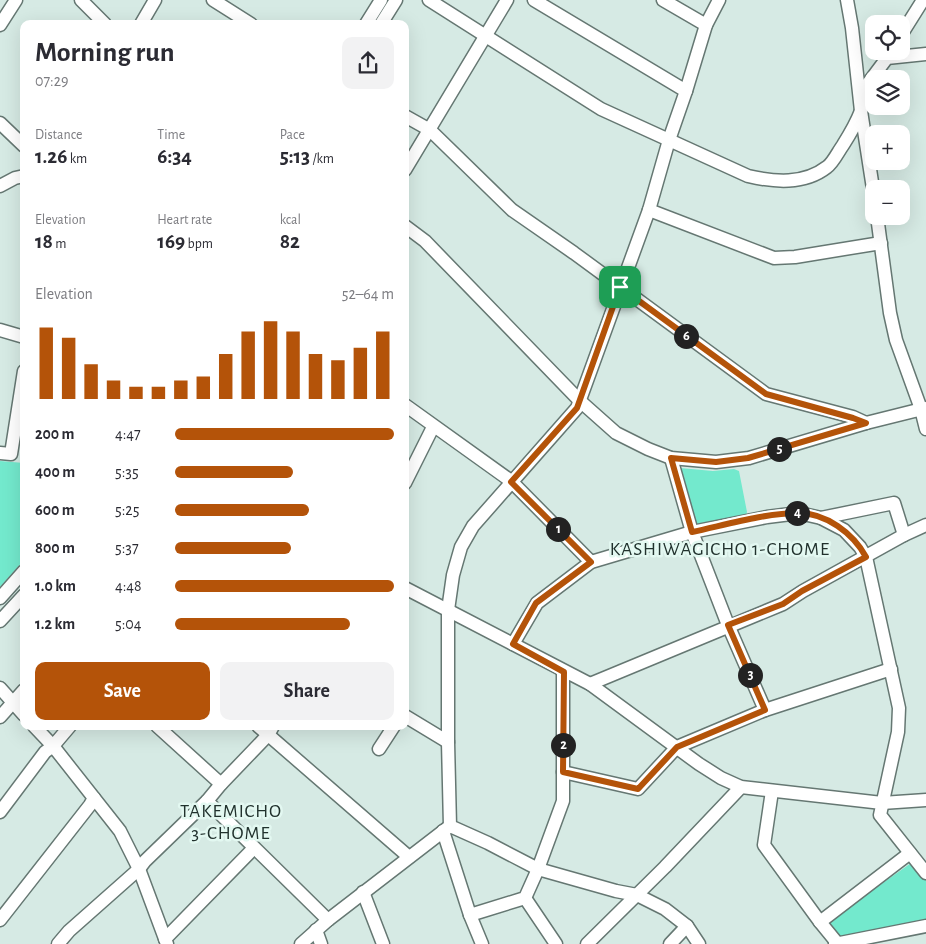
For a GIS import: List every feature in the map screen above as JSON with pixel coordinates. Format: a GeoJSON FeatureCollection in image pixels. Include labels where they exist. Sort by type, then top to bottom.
{"type":"FeatureCollection","features":[{"type":"Feature","properties":{"kind":"street"},"geometry":{"type":"LineString","coordinates":[[0,25],[16,0]]}},
{"type":"Feature","properties":{"kind":"street"},"geometry":{"type":"LineString","coordinates":[[82,0],[101,20]]}},
{"type":"Feature","properties":{"kind":"street"},"geometry":{"type":"LineString","coordinates":[[143,20],[155,0]]}},
{"type":"Feature","properties":{"kind":"street"},"geometry":{"type":"LineString","coordinates":[[213,0],[245,20]]}},
{"type":"Feature","properties":{"kind":"street"},"geometry":{"type":"LineString","coordinates":[[368,20],[381,0]]}},
{"type":"Feature","properties":{"kind":"street"},"geometry":{"type":"LineString","coordinates":[[384,20],[396,0]]}},
{"type":"Feature","properties":{"kind":"street"},"geometry":{"type":"LineString","coordinates":[[429,0],[601,109],[748,176],[770,181],[809,178],[828,166],[855,127],[861,111]]}},
{"type":"Feature","properties":{"kind":"street"},"geometry":{"type":"LineString","coordinates":[[409,164],[507,0]]}},
{"type":"Feature","properties":{"kind":"street"},"geometry":{"type":"LineString","coordinates":[[534,0],[686,91]]}},
{"type":"Feature","properties":{"kind":"street"},"geometry":{"type":"LineString","coordinates":[[663,0],[706,25]]}},
{"type":"Feature","properties":{"kind":"street"},"geometry":{"type":"LineString","coordinates":[[482,944],[470,915],[446,828],[448,610],[452,575],[462,547],[473,526],[577,408],[580,402],[649,210],[706,25],[719,0]]}},
{"type":"Feature","properties":{"kind":"street"},"geometry":{"type":"LineString","coordinates":[[847,0],[872,180]]}},
{"type":"Feature","properties":{"kind":"street"},"geometry":{"type":"LineString","coordinates":[[910,21],[923,0]]}},
{"type":"Feature","properties":{"kind":"street"},"geometry":{"type":"LineString","coordinates":[[910,54],[926,54]]}},
{"type":"Feature","properties":{"kind":"street"},"geometry":{"type":"LineString","coordinates":[[860,94],[885,60]]}},
{"type":"Feature","properties":{"kind":"street"},"geometry":{"type":"LineString","coordinates":[[409,118],[430,130],[512,210],[766,394],[866,423]]}},
{"type":"Feature","properties":{"kind":"street"},"geometry":{"type":"LineString","coordinates":[[0,123],[20,142]]}},
{"type":"Feature","properties":{"kind":"street"},"geometry":{"type":"LineString","coordinates":[[0,186],[20,177]]}},
{"type":"Feature","properties":{"kind":"street"},"geometry":{"type":"LineString","coordinates":[[649,210],[774,258],[795,257],[880,243]]}},
{"type":"Feature","properties":{"kind":"street"},"geometry":{"type":"LineString","coordinates":[[878,225],[890,313],[896,340],[924,409],[926,429]]}},
{"type":"Feature","properties":{"kind":"street"},"geometry":{"type":"LineString","coordinates":[[409,231],[426,240],[580,402],[616,433],[671,458],[716,462],[748,458],[866,423],[924,409]]}},
{"type":"Feature","properties":{"kind":"street"},"geometry":{"type":"LineString","coordinates":[[0,330],[20,336]]}},
{"type":"Feature","properties":{"kind":"street"},"geometry":{"type":"LineString","coordinates":[[0,453],[10,454],[20,395]]}},
{"type":"Feature","properties":{"kind":"street"},"geometry":{"type":"LineString","coordinates":[[409,407],[511,482],[591,562]]}},
{"type":"Feature","properties":{"kind":"street"},"geometry":{"type":"LineString","coordinates":[[409,473],[434,427]]}},
{"type":"Feature","properties":{"kind":"street"},"geometry":{"type":"LineString","coordinates":[[671,458],[692,532],[728,625],[765,710]]}},
{"type":"Feature","properties":{"kind":"street"},"geometry":{"type":"LineString","coordinates":[[821,518],[894,503],[904,535]]}},
{"type":"Feature","properties":{"kind":"street"},"geometry":{"type":"LineString","coordinates":[[513,644],[536,603],[591,562],[692,532],[767,516],[799,513],[821,518],[844,530],[860,547],[866,557],[899,708],[898,732],[880,815],[926,873]]}},
{"type":"Feature","properties":{"kind":"street"},"geometry":{"type":"LineString","coordinates":[[590,684],[728,625],[783,604],[802,591],[904,535],[926,525]]}},
{"type":"Feature","properties":{"kind":"street"},"geometry":{"type":"LineString","coordinates":[[0,598],[20,576]]}},
{"type":"Feature","properties":{"kind":"street"},"geometry":{"type":"LineString","coordinates":[[409,590],[590,684],[721,778],[741,787],[882,803],[926,800]]}},
{"type":"Feature","properties":{"kind":"street"},"geometry":{"type":"LineString","coordinates":[[0,621],[20,598]]}},
{"type":"Feature","properties":{"kind":"street"},"geometry":{"type":"LineString","coordinates":[[563,772],[638,789],[677,747],[765,710],[891,669]]}},
{"type":"Feature","properties":{"kind":"street"},"geometry":{"type":"LineString","coordinates":[[470,915],[525,898],[538,869],[563,801],[564,672]]}},
{"type":"Feature","properties":{"kind":"street"},"geometry":{"type":"LineString","coordinates":[[0,688],[20,710]]}},
{"type":"Feature","properties":{"kind":"street"},"geometry":{"type":"LineString","coordinates":[[0,717],[20,694]]}},
{"type":"Feature","properties":{"kind":"street"},"geometry":{"type":"LineString","coordinates":[[409,718],[448,742]]}},
{"type":"Feature","properties":{"kind":"street"},"geometry":{"type":"LineString","coordinates":[[38,730],[53,746],[120,831],[139,869],[166,941],[254,848]]}},
{"type":"Feature","properties":{"kind":"street"},"geometry":{"type":"LineString","coordinates":[[0,812],[44,752],[53,746],[67,730]]}},
{"type":"Feature","properties":{"kind":"street"},"geometry":{"type":"LineString","coordinates":[[161,730],[221,784]]}},
{"type":"Feature","properties":{"kind":"street"},"geometry":{"type":"LineString","coordinates":[[379,749],[391,730]]}},
{"type":"Feature","properties":{"kind":"street"},"geometry":{"type":"LineString","coordinates":[[58,944],[69,931],[139,869],[144,861],[207,801],[271,731],[409,857]]}},
{"type":"Feature","properties":{"kind":"street"},"geometry":{"type":"LineString","coordinates":[[586,944],[741,787]]}},
{"type":"Feature","properties":{"kind":"street"},"geometry":{"type":"LineString","coordinates":[[772,791],[764,845],[836,944],[926,926]]}},
{"type":"Feature","properties":{"kind":"street"},"geometry":{"type":"LineString","coordinates":[[0,920],[94,798]]}},
{"type":"Feature","properties":{"kind":"street"},"geometry":{"type":"LineString","coordinates":[[207,801],[328,920]]}},
{"type":"Feature","properties":{"kind":"street"},"geometry":{"type":"LineString","coordinates":[[301,944],[328,920],[446,828]]}},
{"type":"Feature","properties":{"kind":"street"},"geometry":{"type":"LineString","coordinates":[[446,828],[488,843],[538,869],[616,891],[637,894],[665,909],[687,926],[699,944]]}},
{"type":"Feature","properties":{"kind":"street"},"geometry":{"type":"LineString","coordinates":[[820,922],[910,852]]}},
{"type":"Feature","properties":{"kind":"street"},"geometry":{"type":"LineString","coordinates":[[364,892],[383,944]]}},
{"type":"Feature","properties":{"kind":"street"},"geometry":{"type":"LineString","coordinates":[[525,898],[556,944]]}},
{"type":"Feature","properties":{"kind":"street"},"geometry":{"type":"LineString","coordinates":[[670,944],[687,926]]}},
{"type":"Feature","properties":{"kind":"street"},"geometry":{"type":"LineString","coordinates":[[316,930],[321,944]]}},
{"type":"Feature","properties":{"kind":"green space"},"geometry":{"type":"Polygon","coordinates":[[[0,461],[20,463],[20,564],[0,587],[0,461]]]}},
{"type":"Feature","properties":{"kind":"green space"},"geometry":{"type":"Polygon","coordinates":[[[680,468],[713,471],[734,469],[739,471],[747,512],[745,518],[698,528],[692,524],[680,468]]]}},
{"type":"Feature","properties":{"kind":"green space"},"geometry":{"type":"Polygon","coordinates":[[[914,861],[926,878],[926,923],[838,939],[826,923],[914,861]]]}},
{"type":"Feature","properties":{"kind":"district","name":"KASHIWAGICHO 1-CHOME"},"geometry":{"type":"Point","coordinates":[720,549]}},
{"type":"Feature","properties":{"kind":"district","name":"TAKEMICHO 3-CHOME"},"geometry":{"type":"Point","coordinates":[231,822]}},
{"type":"Feature","properties":{"kind":"route"},"geometry":{"type":"LineString","coordinates":[[620,287],[766,394],[866,423],[748,458],[716,462],[671,458],[692,532],[767,516],[799,513],[821,518],[844,530],[860,547],[866,557],[802,591],[783,604],[728,625],[765,710],[677,747],[638,789],[563,772],[564,672],[513,644],[536,603],[591,562],[511,482],[577,408],[620,287]]}}]}
